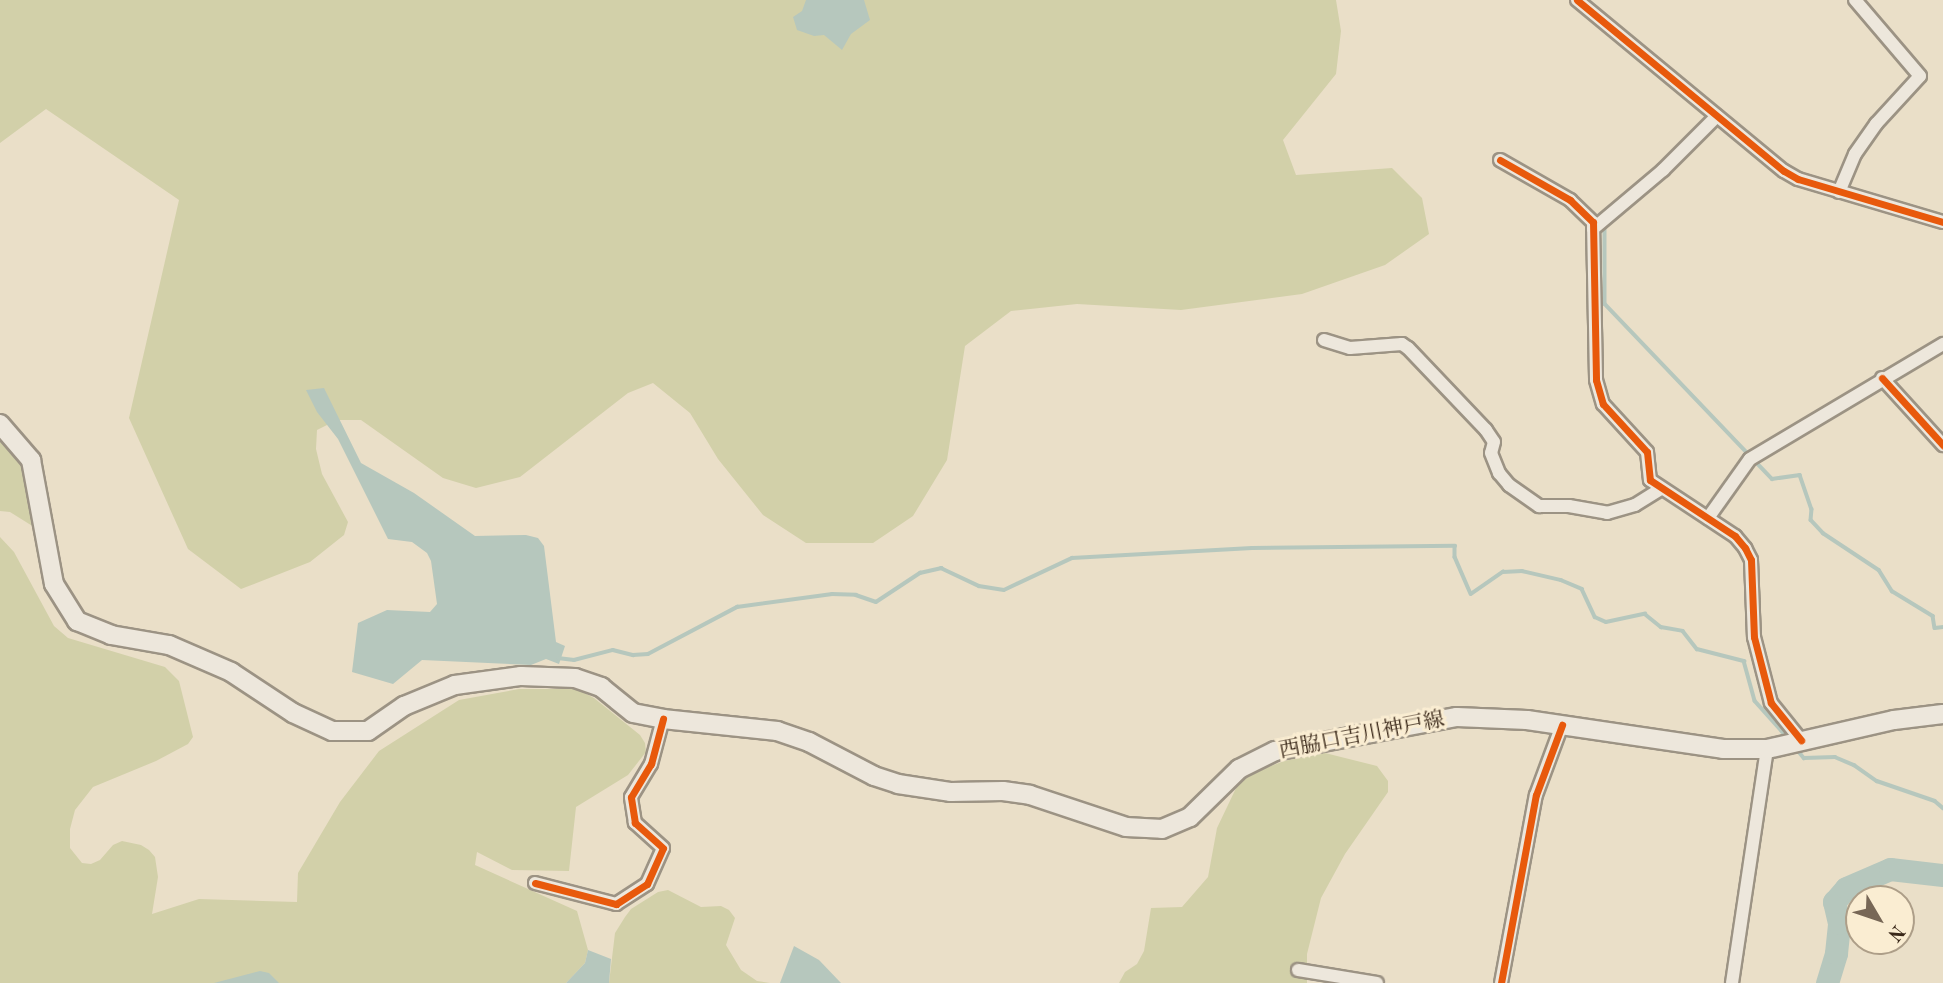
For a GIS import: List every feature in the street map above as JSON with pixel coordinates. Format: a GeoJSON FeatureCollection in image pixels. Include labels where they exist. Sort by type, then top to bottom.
{"type":"FeatureCollection","features":[{"type":"Feature","properties":{"kind":"main road","name":"西脇口吉川神戸線"},"geometry":{"type":"LineString","coordinates":[[0,424],[31,460],[54,584],[77,621],[111,635],[169,645],[230,672],[293,713],[332,731],[368,731],[404,706],[455,685],[521,676],[575,678],[601,687],[633,713],[663,719],[777,731],[809,742],[898,784],[951,792],[1017,793],[1126,827],[1162,829],[1190,817],[1239,769],[1275,751],[1457,717],[1527,720],[1723,749],[1775,747],[1894,720],[1943,714]]}},
{"type":"Feature","properties":{"kind":"street"},"geometry":{"type":"LineString","coordinates":[[1577,0],[1784,171],[1798,179],[1943,222]]}},
{"type":"Feature","properties":{"kind":"street"},"geometry":{"type":"LineString","coordinates":[[1839,192],[1855,154],[1876,124],[1920,76],[1855,0]]}},
{"type":"Feature","properties":{"kind":"street"},"geometry":{"type":"LineString","coordinates":[[1593,229],[1663,170],[1717,116]]}},
{"type":"Feature","properties":{"kind":"street"},"geometry":{"type":"LineString","coordinates":[[1500,160],[1570,200],[1588,215],[1593,229],[1596,380],[1603,404],[1647,452],[1650,480],[1735,537],[1751,560],[1754,637],[1771,703],[1801,740]]}},
{"type":"Feature","properties":{"kind":"street"},"geometry":{"type":"LineString","coordinates":[[1324,340],[1350,348],[1402,344],[1408,348],[1486,430],[1494,442],[1491,453],[1499,473],[1509,485],[1539,506],[1569,506],[1608,513],[1635,505],[1661,489]]}},
{"type":"Feature","properties":{"kind":"street"},"geometry":{"type":"LineString","coordinates":[[1708,518],[1749,459],[1943,344]]}},
{"type":"Feature","properties":{"kind":"street"},"geometry":{"type":"LineString","coordinates":[[1882,378],[1943,445]]}},
{"type":"Feature","properties":{"kind":"street"},"geometry":{"type":"LineString","coordinates":[[535,883],[616,904],[647,884],[663,848],[635,823],[631,797],[651,764],[663,719]]}},
{"type":"Feature","properties":{"kind":"street"},"geometry":{"type":"LineString","coordinates":[[1501,983],[1536,795],[1562,725]]}},
{"type":"Feature","properties":{"kind":"street"},"geometry":{"type":"LineString","coordinates":[[1732,983],[1775,747]]}},
{"type":"Feature","properties":{"kind":"street"},"geometry":{"type":"LineString","coordinates":[[1298,970],[1377,983]]}},
{"type":"Feature","properties":{"kind":"shaded area"},"geometry":{"type":"Polygon","coordinates":[[[0,0],[1336,0],[1341,31],[1336,74],[1283,140],[1296,175],[1392,168],[1422,198],[1429,234],[1385,265],[1302,294],[1181,310],[1077,304],[1011,311],[965,346],[947,460],[913,516],[873,543],[806,543],[763,515],[718,459],[690,413],[653,383],[628,393],[520,477],[476,488],[443,478],[361,420],[337,420],[317,430],[316,449],[322,474],[348,522],[344,535],[310,562],[241,589],[188,549],[129,418],[179,200],[46,109],[0,143],[0,0]]]}},
{"type":"Feature","properties":{"kind":"shaded area"},"geometry":{"type":"Polygon","coordinates":[[[806,0],[864,0],[870,20],[851,34],[842,50],[824,35],[814,36],[797,30],[793,17],[802,11],[806,0]]]}},
{"type":"Feature","properties":{"kind":"shaded area"},"geometry":{"type":"Polygon","coordinates":[[[324,388],[361,463],[414,493],[475,536],[526,535],[538,538],[544,546],[556,642],[565,646],[559,664],[546,659],[531,665],[422,660],[393,684],[352,672],[358,623],[387,610],[430,612],[437,604],[431,561],[427,553],[412,542],[388,539],[338,439],[317,412],[306,390],[324,388]]]}},
{"type":"Feature","properties":{"kind":"shaded area"},"geometry":{"type":"Polygon","coordinates":[[[0,440],[23,464],[36,500],[38,519],[34,527],[10,512],[0,511],[0,440]]]}},
{"type":"Feature","properties":{"kind":"shaded area"},"geometry":{"type":"Polygon","coordinates":[[[0,537],[14,552],[54,626],[68,638],[165,667],[179,681],[193,737],[188,744],[156,761],[93,787],[75,810],[70,829],[70,848],[82,863],[91,864],[100,860],[113,845],[122,841],[141,845],[149,850],[155,857],[158,877],[152,914],[199,899],[297,902],[298,873],[340,802],[379,751],[459,700],[519,689],[577,689],[594,698],[640,735],[646,752],[628,775],[576,807],[569,871],[512,870],[477,852],[475,865],[577,911],[588,950],[585,963],[566,983],[0,983],[0,537]]]}},
{"type":"Feature","properties":{"kind":"shaded area"},"geometry":{"type":"Polygon","coordinates":[[[1325,753],[1377,766],[1388,781],[1388,792],[1345,854],[1321,898],[1307,954],[1307,983],[1119,983],[1125,972],[1137,964],[1144,951],[1151,908],[1182,907],[1208,877],[1217,828],[1238,784],[1256,772],[1284,761],[1325,753]]]}},
{"type":"Feature","properties":{"kind":"shaded area"},"geometry":{"type":"Polygon","coordinates":[[[668,890],[701,907],[721,906],[729,910],[735,918],[726,945],[741,970],[757,981],[770,983],[609,983],[615,933],[625,917],[631,909],[658,892],[668,890]]]}},
{"type":"Feature","properties":{"kind":"shaded area"},"geometry":{"type":"Polygon","coordinates":[[[794,946],[819,960],[841,983],[780,983],[794,946]]]}},
{"type":"Feature","properties":{"kind":"shaded area"},"geometry":{"type":"Polygon","coordinates":[[[588,950],[611,959],[609,983],[566,983],[585,963],[588,950]]]}},
{"type":"Feature","properties":{"kind":"shaded area"},"geometry":{"type":"Polygon","coordinates":[[[260,971],[269,973],[279,983],[214,983],[260,971]]]}},
{"type":"Feature","properties":{"kind":"waterway"},"geometry":{"type":"LineString","coordinates":[[1605,229],[1605,304],[1772,479],[1800,475],[1812,509],[1811,520],[1823,533],[1879,570],[1892,591],[1933,616],[1935,628],[1943,627]]}},
{"type":"Feature","properties":{"kind":"waterway"},"geometry":{"type":"LineString","coordinates":[[558,658],[574,660],[613,650],[633,655],[648,654],[737,607],[832,594],[856,595],[876,602],[920,573],[941,568],[979,586],[1004,590],[1072,558],[1252,548],[1455,546],[1455,557],[1471,594],[1503,572],[1522,571],[1561,580],[1582,589],[1595,617],[1606,622],[1645,614],[1661,627],[1683,631],[1697,649],[1744,661],[1755,701],[1789,739]]}},
{"type":"Feature","properties":{"kind":"waterway"},"geometry":{"type":"LineString","coordinates":[[1796,748],[1804,758],[1835,757],[1854,765],[1877,781],[1935,801],[1943,808]]}},
{"type":"Feature","properties":{"kind":"waterway"},"geometry":{"type":"LineString","coordinates":[[1827,983],[1836,953],[1839,923],[1834,902],[1846,888],[1890,869],[1943,875]]}},
{"type":"Feature","properties":{"kind":"cycle path"},"geometry":{"type":"LineString","coordinates":[[1577,0],[1784,171],[1798,179],[1943,222]]}},
{"type":"Feature","properties":{"kind":"cycle path"},"geometry":{"type":"LineString","coordinates":[[1500,160],[1570,200],[1593,222],[1596,380],[1603,404],[1647,452],[1650,480],[1735,536],[1745,548],[1751,560],[1754,637],[1771,703],[1801,740]]}},
{"type":"Feature","properties":{"kind":"cycle path"},"geometry":{"type":"LineString","coordinates":[[1882,378],[1943,445]]}},
{"type":"Feature","properties":{"kind":"cycle path"},"geometry":{"type":"LineString","coordinates":[[535,883],[616,904],[647,884],[663,848],[635,823],[631,797],[651,764],[663,719]]}},
{"type":"Feature","properties":{"kind":"cycle path"},"geometry":{"type":"LineString","coordinates":[[1501,983],[1536,795],[1562,725]]}}]}
